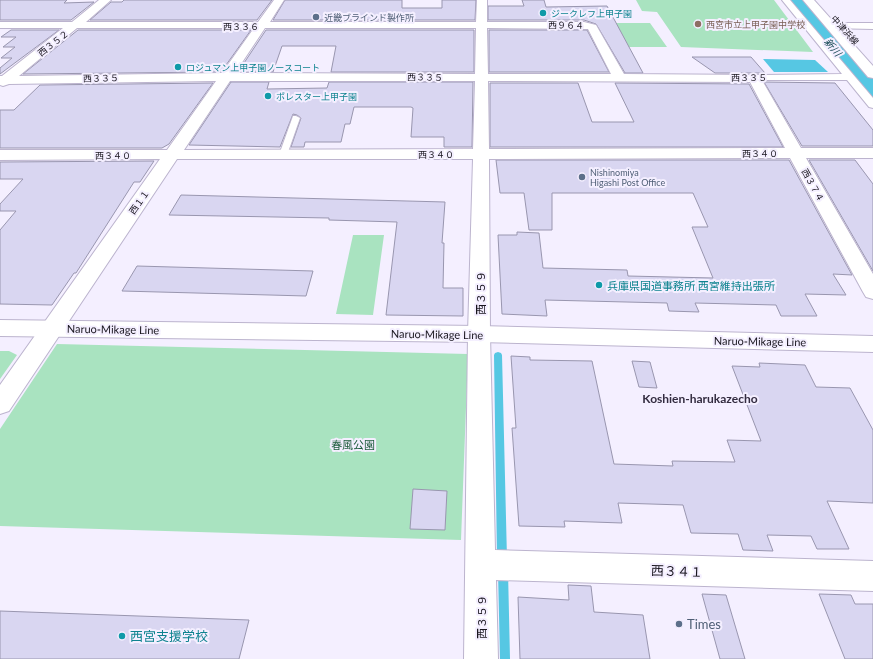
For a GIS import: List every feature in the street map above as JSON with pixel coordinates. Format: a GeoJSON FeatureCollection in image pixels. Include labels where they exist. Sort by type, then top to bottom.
{"type":"FeatureCollection","features":[{"type":"Feature","properties":{"kind":"street","name":"西３５２"},"geometry":{"type":"LineString","coordinates":[[2,81],[76,25],[106,0]]}},
{"type":"Feature","properties":{"kind":"street","name":"西１１"},"geometry":{"type":"LineString","coordinates":[[0,404],[51,328],[279,0]]}},
{"type":"Feature","properties":{"kind":"street","name":"西３５９"},"geometry":{"type":"LineString","coordinates":[[481,659],[479,334],[482,0]]}},
{"type":"Feature","properties":{"kind":"street"},"geometry":{"type":"LineString","coordinates":[[786,0],[873,106]]}},
{"type":"Feature","properties":{"kind":"street"},"geometry":{"type":"LineString","coordinates":[[808,0],[836,26],[873,74]]}},
{"type":"Feature","properties":{"kind":"street","name":"中津浜線"},"geometry":{"type":"LineString","coordinates":[[818,0],[836,26],[873,61]]}},
{"type":"Feature","properties":{"kind":"street","name":"西３３６"},"geometry":{"type":"LineString","coordinates":[[0,25],[482,25]]}},
{"type":"Feature","properties":{"kind":"street","name":"西９６４"},"geometry":{"type":"LineString","coordinates":[[482,25],[584,25],[592,27],[619,77]]}},
{"type":"Feature","properties":{"kind":"street"},"geometry":{"type":"LineString","coordinates":[[836,26],[873,26]]}},
{"type":"Feature","properties":{"kind":"street","name":"西３３５"},"geometry":{"type":"LineString","coordinates":[[2,81],[226,77],[850,77]]}},
{"type":"Feature","properties":{"kind":"street","name":"西３７４"},"geometry":{"type":"LineString","coordinates":[[754,78],[873,292]]}},
{"type":"Feature","properties":{"kind":"street","name":"西３４０"},"geometry":{"type":"LineString","coordinates":[[0,155],[873,153]]}},
{"type":"Feature","properties":{"kind":"street","name":"Naruo-Mikage Line"},"geometry":{"type":"LineString","coordinates":[[0,328],[479,334],[873,344]]}},
{"type":"Feature","properties":{"kind":"street","name":"西３４１"},"geometry":{"type":"LineString","coordinates":[[480,565],[873,576]]}},
{"type":"Feature","properties":{"kind":"lane"},"geometry":{"type":"LineString","coordinates":[[283,154],[296,118]]}},
{"type":"Feature","properties":{"kind":"green space"},"geometry":{"type":"Polygon","coordinates":[[[636,0],[774,0],[813,52],[681,47],[657,12],[642,11],[636,0]]]}},
{"type":"Feature","properties":{"kind":"green space"},"geometry":{"type":"Polygon","coordinates":[[[598,23],[650,23],[667,47],[610,47],[598,23]]]}},
{"type":"Feature","properties":{"kind":"green space"},"geometry":{"type":"Polygon","coordinates":[[[353,235],[384,235],[373,315],[336,314],[353,235]]]}},
{"type":"Feature","properties":{"kind":"green space","name":"春風公園"},"geometry":{"type":"Polygon","coordinates":[[[57,344],[468,354],[461,540],[0,526],[0,429],[57,344]]]}},
{"type":"Feature","properties":{"kind":"green space"},"geometry":{"type":"Polygon","coordinates":[[[0,351],[9,351],[17,355],[0,379],[0,351]]]}},
{"type":"Feature","properties":{"kind":"water"},"geometry":{"type":"Polygon","coordinates":[[[763,59],[815,60],[828,72],[774,72],[763,59]]]}},
{"type":"Feature","properties":{"kind":"building"},"geometry":{"type":"Polygon","coordinates":[[[0,0],[67,0],[64,3],[94,2],[71,20],[0,20],[0,0]]]}},
{"type":"Feature","properties":{"kind":"building"},"geometry":{"type":"Polygon","coordinates":[[[124,0],[272,0],[257,20],[90,20],[111,2],[122,2],[124,0]]]}},
{"type":"Feature","properties":{"kind":"building"},"geometry":{"type":"Polygon","coordinates":[[[285,0],[402,0],[402,8],[442,8],[442,0],[476,0],[475,20],[273,20],[285,0]]]}},
{"type":"Feature","properties":{"kind":"building"},"geometry":{"type":"Polygon","coordinates":[[[522,0],[544,0],[546,7],[607,6],[643,73],[625,73],[596,24],[584,20],[488,20],[488,6],[524,6],[522,0]]]}},
{"type":"Feature","properties":{"kind":"building"},"geometry":{"type":"Polygon","coordinates":[[[11,30],[59,30],[0,74],[0,68],[12,58],[1,58],[15,47],[3,47],[16,37],[1,37],[11,30]]]}},
{"type":"Feature","properties":{"kind":"building"},"geometry":{"type":"Polygon","coordinates":[[[78,30],[251,30],[221,72],[23,74],[78,30]]]}},
{"type":"Feature","properties":{"kind":"building"},"geometry":{"type":"Polygon","coordinates":[[[266,30],[474,30],[474,72],[331,72],[336,46],[282,46],[273,72],[238,72],[266,30]]]}},
{"type":"Feature","properties":{"kind":"building"},"geometry":{"type":"Polygon","coordinates":[[[489,30],[587,30],[609,72],[489,72],[489,30]]]}},
{"type":"Feature","properties":{"kind":"building"},"geometry":{"type":"Polygon","coordinates":[[[692,57],[751,57],[765,73],[715,73],[692,57]]]}},
{"type":"Feature","properties":{"kind":"building"},"geometry":{"type":"Polygon","coordinates":[[[231,82],[269,82],[267,89],[327,88],[329,82],[473,82],[472,147],[444,147],[444,137],[411,137],[413,108],[411,107],[354,107],[350,124],[345,124],[341,142],[305,142],[304,147],[291,147],[301,118],[293,114],[280,147],[189,145],[231,82]]]}},
{"type":"Feature","properties":{"kind":"building"},"geometry":{"type":"Polygon","coordinates":[[[764,82],[835,83],[873,130],[873,146],[802,146],[764,82]]]}},
{"type":"Feature","properties":{"kind":"building"},"geometry":{"type":"Polygon","coordinates":[[[213,83],[169,144],[162,148],[0,148],[0,110],[14,110],[40,85],[213,83]]]}},
{"type":"Feature","properties":{"kind":"building"},"geometry":{"type":"Polygon","coordinates":[[[490,83],[578,83],[592,122],[634,122],[615,83],[749,84],[783,147],[490,147],[490,83]]]}},
{"type":"Feature","properties":{"kind":"building"},"geometry":{"type":"Polygon","coordinates":[[[496,160],[789,160],[852,275],[833,274],[846,295],[805,294],[817,316],[781,316],[776,305],[695,303],[699,312],[669,311],[667,303],[545,300],[547,316],[502,314],[498,235],[517,235],[517,232],[539,233],[543,268],[627,270],[628,276],[713,278],[692,227],[708,227],[693,193],[552,193],[552,230],[529,230],[524,193],[500,193],[496,160]]]}},
{"type":"Feature","properties":{"kind":"building"},"geometry":{"type":"Polygon","coordinates":[[[809,160],[855,160],[873,184],[873,271],[809,160]]]}},
{"type":"Feature","properties":{"kind":"building"},"geometry":{"type":"Polygon","coordinates":[[[154,161],[140,182],[134,182],[76,273],[74,273],[52,305],[0,304],[0,230],[16,211],[0,211],[0,204],[23,179],[0,179],[0,162],[154,161]]]}},
{"type":"Feature","properties":{"kind":"building"},"geometry":{"type":"Polygon","coordinates":[[[181,195],[445,202],[442,243],[444,243],[443,288],[463,288],[463,316],[386,315],[397,222],[329,220],[329,218],[169,215],[181,195]]]}},
{"type":"Feature","properties":{"kind":"building"},"geometry":{"type":"Polygon","coordinates":[[[137,266],[313,271],[306,296],[122,291],[137,266]]]}},
{"type":"Feature","properties":{"kind":"building"},"geometry":{"type":"Polygon","coordinates":[[[511,356],[530,357],[530,360],[592,361],[614,464],[673,466],[672,461],[735,462],[727,440],[761,441],[732,366],[760,367],[759,363],[805,365],[816,387],[850,388],[873,430],[873,503],[827,501],[849,549],[817,549],[811,536],[767,535],[773,551],[743,550],[738,534],[691,533],[683,505],[618,503],[622,523],[564,521],[565,527],[519,526],[512,428],[516,428],[511,356]]]}},
{"type":"Feature","properties":{"kind":"building"},"geometry":{"type":"Polygon","coordinates":[[[632,361],[650,362],[657,388],[639,387],[632,361]]]}},
{"type":"Feature","properties":{"kind":"building"},"geometry":{"type":"Polygon","coordinates":[[[413,489],[447,491],[445,530],[410,529],[413,489]]]}},
{"type":"Feature","properties":{"kind":"building"},"geometry":{"type":"Polygon","coordinates":[[[568,585],[591,586],[594,612],[643,615],[650,659],[520,659],[518,597],[569,600],[568,585]]]}},
{"type":"Feature","properties":{"kind":"building"},"geometry":{"type":"Polygon","coordinates":[[[702,594],[726,595],[745,659],[720,659],[702,594]]]}},
{"type":"Feature","properties":{"kind":"building"},"geometry":{"type":"Polygon","coordinates":[[[819,594],[851,595],[855,604],[873,604],[873,659],[845,659],[819,594]]]}},
{"type":"Feature","properties":{"kind":"building","name":"西宮支援学校"},"geometry":{"type":"Polygon","coordinates":[[[0,611],[249,620],[239,659],[0,659],[0,611]]]}},
{"type":"Feature","properties":{"kind":"waterway","name":"新川"},"geometry":{"type":"LineString","coordinates":[[794,0],[873,93]]}},
{"type":"Feature","properties":{"kind":"waterway"},"geometry":{"type":"LineString","coordinates":[[498,355],[502,559]]}},
{"type":"Feature","properties":{"kind":"waterway"},"geometry":{"type":"LineString","coordinates":[[503,571],[505,659]]}},
{"type":"Feature","properties":{"kind":"place","name":"ジークレフ上甲子園"},"geometry":{"type":"Point","coordinates":[543,13]}},
{"type":"Feature","properties":{"kind":"place","name":"近畿ブラインド製作所"},"geometry":{"type":"Point","coordinates":[316,17]}},
{"type":"Feature","properties":{"kind":"place","name":"西宮市立上甲子園中学校"},"geometry":{"type":"Point","coordinates":[698,24]}},
{"type":"Feature","properties":{"kind":"place","name":"ロジュマン上甲子園ノースコート"},"geometry":{"type":"Point","coordinates":[178,67]}},
{"type":"Feature","properties":{"kind":"place","name":"ポレスター上甲子園"},"geometry":{"type":"Point","coordinates":[268,96]}},
{"type":"Feature","properties":{"kind":"place","name":"Nishinomiya Higashi Post Office"},"geometry":{"type":"Point","coordinates":[582,177]}},
{"type":"Feature","properties":{"kind":"place","name":"兵庫県国道事務所 西宮維持出張所"},"geometry":{"type":"Point","coordinates":[599,285]}},
{"type":"Feature","properties":{"kind":"place","name":"Times"},"geometry":{"type":"Point","coordinates":[679,624]}},
{"type":"Feature","properties":{"kind":"place","name":"西宮支援学校"},"geometry":{"type":"Point","coordinates":[122,636]}},
{"type":"Feature","properties":{"kind":"district","name":"Koshien-harukazecho"},"geometry":{"type":"Point","coordinates":[700,398]}}]}
